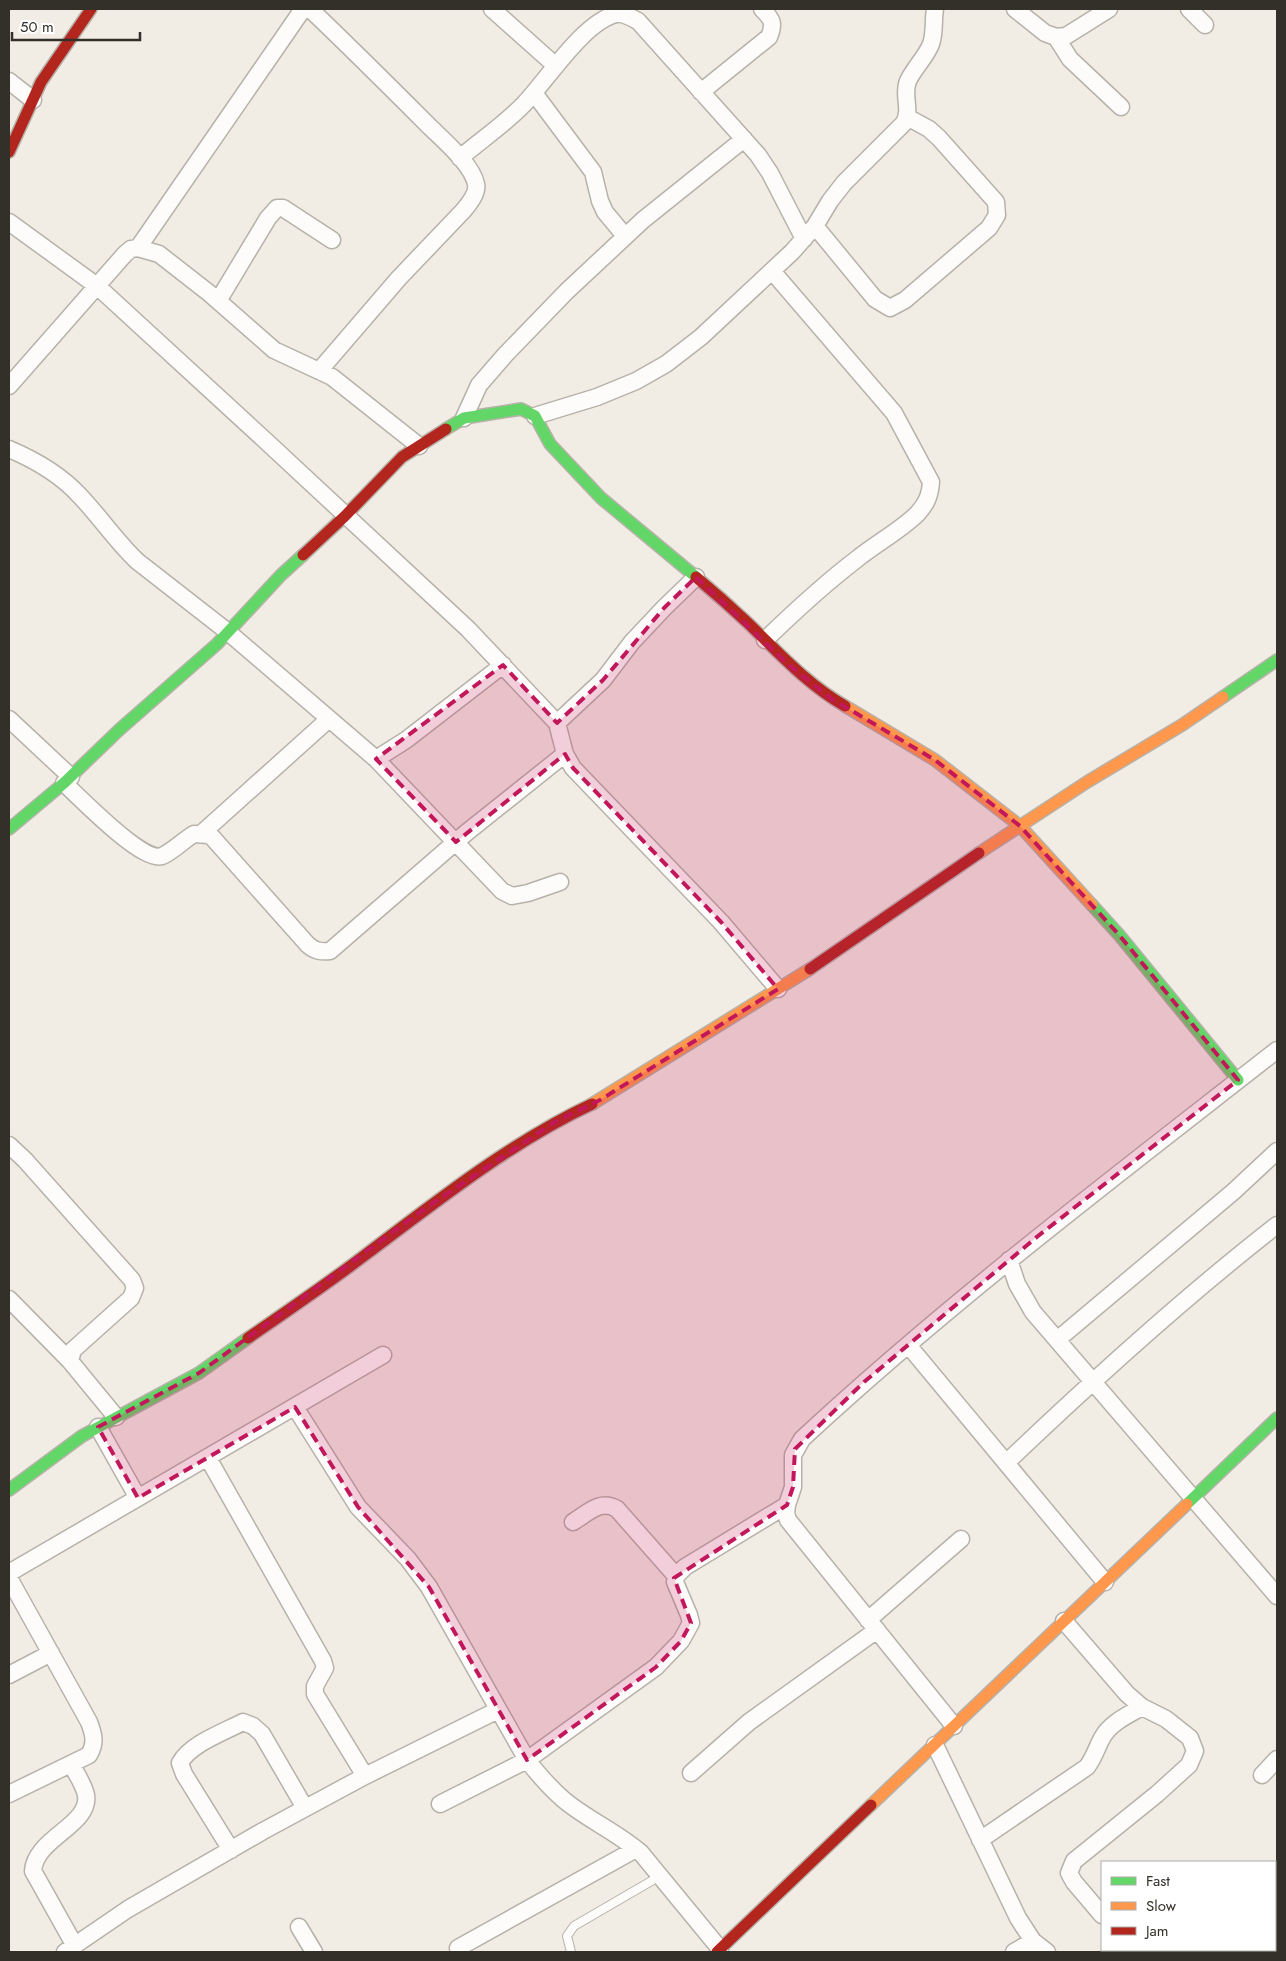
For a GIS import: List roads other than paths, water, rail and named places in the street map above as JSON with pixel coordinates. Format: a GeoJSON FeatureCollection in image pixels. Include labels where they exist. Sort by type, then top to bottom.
{"type":"FeatureCollection","features":[{"type":"Feature","properties":{"kind":"street"},"geometry":{"type":"LineString","coordinates":[[9,152],[41,82],[91,9]]}},
{"type":"Feature","properties":{"kind":"street"},"geometry":{"type":"LineString","coordinates":[[138,248],[303,9]]}},
{"type":"Feature","properties":{"kind":"street"},"geometry":{"type":"LineString","coordinates":[[310,9],[460,158],[474,176],[477,186],[472,200],[399,278],[319,371]]}},
{"type":"Feature","properties":{"kind":"street"},"geometry":{"type":"LineString","coordinates":[[492,9],[556,66]]}},
{"type":"Feature","properties":{"kind":"street"},"geometry":{"type":"LineString","coordinates":[[701,92],[769,36],[773,28],[771,18],[762,9]]}},
{"type":"Feature","properties":{"kind":"street"},"geometry":{"type":"LineString","coordinates":[[535,416],[597,397],[636,381],[666,364],[701,338],[804,239],[844,183],[904,123],[909,111],[906,91],[908,82],[931,44],[934,35],[935,9]]}},
{"type":"Feature","properties":{"kind":"street"},"geometry":{"type":"LineString","coordinates":[[1015,9],[1045,33],[1056,37],[1066,36],[1109,9]]}},
{"type":"Feature","properties":{"kind":"street"},"geometry":{"type":"LineString","coordinates":[[1189,9],[1205,25]]}},
{"type":"Feature","properties":{"kind":"street"},"geometry":{"type":"LineString","coordinates":[[460,158],[508,120],[587,32],[599,14],[630,16],[638,21],[758,155],[770,173],[804,239]]}},
{"type":"Feature","properties":{"kind":"street"},"geometry":{"type":"LineString","coordinates":[[1056,37],[1070,59],[1121,106]]}},
{"type":"Feature","properties":{"kind":"street"},"geometry":{"type":"LineString","coordinates":[[9,81],[33,100]]}},
{"type":"Feature","properties":{"kind":"street"},"geometry":{"type":"LineString","coordinates":[[534,93],[594,172],[600,201],[605,212],[625,236]]}},
{"type":"Feature","properties":{"kind":"street"},"geometry":{"type":"LineString","coordinates":[[815,226],[875,299],[890,308],[905,300],[989,228],[997,215],[996,202],[939,138],[929,129],[907,117]]}},
{"type":"Feature","properties":{"kind":"street"},"geometry":{"type":"LineString","coordinates":[[464,418],[479,385],[567,290],[625,236],[744,140]]}},
{"type":"Feature","properties":{"kind":"street"},"geometry":{"type":"LineString","coordinates":[[218,301],[268,218],[277,208],[283,208],[332,240]]}},
{"type":"Feature","properties":{"kind":"street"},"geometry":{"type":"LineString","coordinates":[[9,222],[97,286],[468,629],[557,723],[565,754],[573,768],[721,922],[778,989]]}},
{"type":"Feature","properties":{"kind":"street"},"geometry":{"type":"LineString","coordinates":[[9,386],[125,254],[131,249],[138,248],[159,254],[218,301],[274,350],[319,371],[348,388],[419,446]]}},
{"type":"Feature","properties":{"kind":"street"},"geometry":{"type":"LineString","coordinates":[[765,640],[810,597],[916,515],[926,503],[930,493],[931,482],[894,413],[772,271]]}},
{"type":"Feature","properties":{"kind":"street"},"geometry":{"type":"LineString","coordinates":[[9,829],[67,780],[119,730],[228,632],[281,575],[345,516],[402,457],[464,418],[521,409],[535,416],[550,444],[601,498],[696,577],[765,640],[788,664],[832,699],[935,760],[1020,826],[1120,936],[1238,1080]]}},
{"type":"Feature","properties":{"kind":"street"},"geometry":{"type":"LineString","coordinates":[[9,449],[34,460],[60,478],[80,495],[136,561],[228,632],[376,759],[502,891],[512,896],[528,893],[560,882]]}},
{"type":"Feature","properties":{"kind":"street"},"geometry":{"type":"LineString","coordinates":[[557,723],[603,680],[632,642],[696,577]]}},
{"type":"Feature","properties":{"kind":"street"},"geometry":{"type":"LineString","coordinates":[[9,1490],[82,1436],[199,1373],[364,1256],[427,1207],[556,1121],[600,1100],[778,989],[1020,826],[1087,782],[1182,725],[1277,660]]}},
{"type":"Feature","properties":{"kind":"street"},"geometry":{"type":"LineString","coordinates":[[376,759],[406,740],[502,665]]}},
{"type":"Feature","properties":{"kind":"street"},"geometry":{"type":"LineString","coordinates":[[201,834],[329,719]]}},
{"type":"Feature","properties":{"kind":"street"},"geometry":{"type":"LineString","coordinates":[[9,720],[133,846],[155,856],[162,856],[194,834],[201,834],[212,838],[308,945],[313,950],[322,952],[330,951],[456,842],[565,754]]}},
{"type":"Feature","properties":{"kind":"street"},"geometry":{"type":"LineString","coordinates":[[954,1726],[788,1520],[786,1513],[793,1487],[793,1455],[802,1439],[864,1382],[1009,1260],[1277,1050]]}},
{"type":"Feature","properties":{"kind":"street"},"geometry":{"type":"LineString","coordinates":[[9,1145],[25,1160],[132,1280],[135,1288],[131,1298],[123,1306],[73,1350],[70,1362]]}},
{"type":"Feature","properties":{"kind":"street"},"geometry":{"type":"LineString","coordinates":[[1057,1340],[1232,1192],[1277,1151]]}},
{"type":"Feature","properties":{"kind":"street"},"geometry":{"type":"LineString","coordinates":[[1006,1463],[1092,1380],[1223,1268],[1277,1225]]}},
{"type":"Feature","properties":{"kind":"street"},"geometry":{"type":"LineString","coordinates":[[1009,1260],[1017,1284],[1033,1312],[1194,1497],[1277,1596]]}},
{"type":"Feature","properties":{"kind":"street"},"geometry":{"type":"LineString","coordinates":[[9,1299],[70,1362],[116,1417]]}},
{"type":"Feature","properties":{"kind":"street"},"geometry":{"type":"LineString","coordinates":[[908,1345],[1105,1582]]}},
{"type":"Feature","properties":{"kind":"street"},"geometry":{"type":"LineString","coordinates":[[9,1573],[383,1355]]}},
{"type":"Feature","properties":{"kind":"street"},"geometry":{"type":"LineString","coordinates":[[295,1407],[358,1507],[408,1559],[429,1587],[527,1760],[564,1801],[636,1849],[660,1876],[719,1951],[1277,1418]]}},
{"type":"Feature","properties":{"kind":"street"},"geometry":{"type":"LineString","coordinates":[[98,1427],[138,1498]]}},
{"type":"Feature","properties":{"kind":"street"},"geometry":{"type":"LineString","coordinates":[[208,1458],[323,1661],[325,1668],[315,1686],[315,1694],[365,1776]]}},
{"type":"Feature","properties":{"kind":"street"},"geometry":{"type":"LineString","coordinates":[[573,1522],[601,1505],[609,1504],[617,1509],[676,1576]]}},
{"type":"Feature","properties":{"kind":"street"},"geometry":{"type":"LineString","coordinates":[[440,1804],[527,1760],[656,1667],[681,1641],[691,1623],[675,1582],[676,1576],[685,1567],[787,1505]]}},
{"type":"Feature","properties":{"kind":"street"},"geometry":{"type":"LineString","coordinates":[[691,1773],[749,1722],[872,1625],[961,1539]]}},
{"type":"Feature","properties":{"kind":"street"},"geometry":{"type":"LineString","coordinates":[[9,1578],[89,1722],[94,1735],[94,1746],[89,1755],[9,1794]]}},
{"type":"Feature","properties":{"kind":"street"},"geometry":{"type":"LineString","coordinates":[[1064,1621],[1127,1694],[1142,1707],[1166,1719],[1190,1738],[1195,1751],[1189,1765],[1157,1794],[1074,1861],[1069,1873],[1074,1882],[1101,1914]]}},
{"type":"Feature","properties":{"kind":"street"},"geometry":{"type":"LineString","coordinates":[[9,1675],[51,1653]]}},
{"type":"Feature","properties":{"kind":"street"},"geometry":{"type":"LineString","coordinates":[[980,1840],[1087,1767],[1096,1755],[1102,1738],[1113,1724],[1142,1707]]}},
{"type":"Feature","properties":{"kind":"street"},"geometry":{"type":"LineString","coordinates":[[71,1764],[86,1794],[86,1804],[81,1814],[39,1852],[34,1862],[34,1870],[70,1949],[128,1909],[305,1808],[498,1710]]}},
{"type":"Feature","properties":{"kind":"street"},"geometry":{"type":"LineString","coordinates":[[231,1850],[184,1774],[180,1763],[184,1754],[213,1737],[242,1722],[253,1726],[262,1734],[305,1808]]}},
{"type":"Feature","properties":{"kind":"street"},"geometry":{"type":"LineString","coordinates":[[934,1745],[1018,1918],[1033,1941],[1047,1952]]}},
{"type":"Feature","properties":{"kind":"street"},"geometry":{"type":"LineString","coordinates":[[1262,1775],[1277,1759]]}},
{"type":"Feature","properties":{"kind":"street"},"geometry":{"type":"LineString","coordinates":[[458,1948],[636,1849]]}},
{"type":"Feature","properties":{"kind":"street"},"geometry":{"type":"LineString","coordinates":[[299,1927],[314,1952]]}},
{"type":"Feature","properties":{"kind":"street"},"geometry":{"type":"LineString","coordinates":[[1014,1952],[1033,1941]]}},
{"type":"Feature","properties":{"kind":"lane"},"geometry":{"type":"LineString","coordinates":[[570,1952],[566,1936],[574,1926],[660,1876]]}}]}
